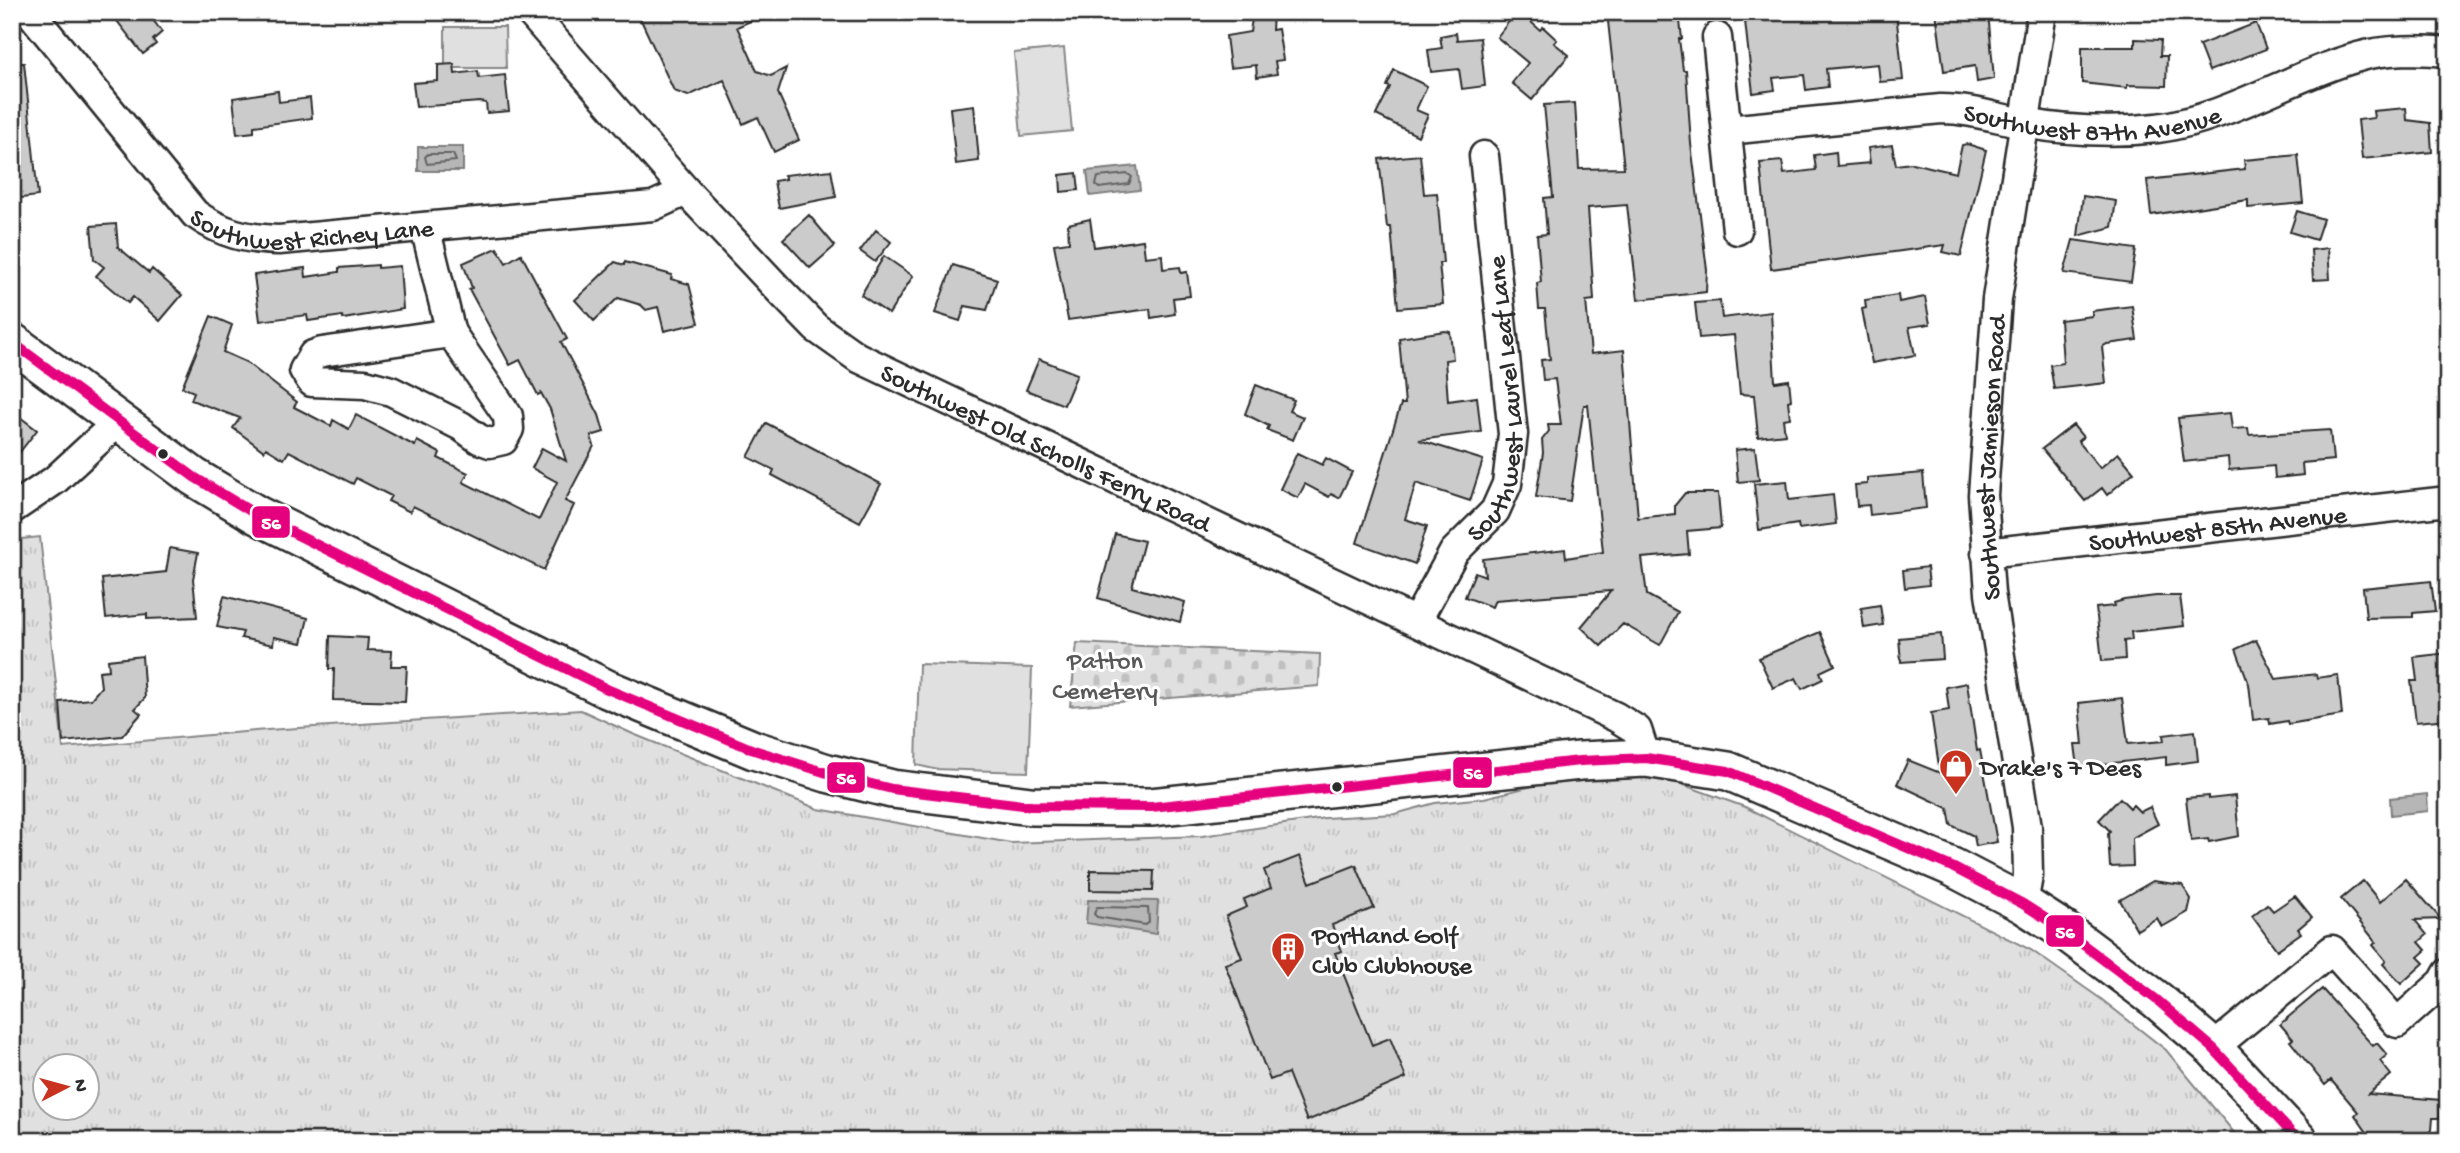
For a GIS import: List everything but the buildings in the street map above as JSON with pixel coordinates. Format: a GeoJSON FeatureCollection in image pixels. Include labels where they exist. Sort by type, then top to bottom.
{"type":"FeatureCollection","features":[{"type":"Feature","properties":{"kind":"main road"},"geometry":{"type":"LineString","coordinates":[[12,342],[194,477],[257,515],[607,689],[754,750],[892,789],[1031,806],[1151,807],[1580,761],[1646,758],[1703,765],[1771,787],[1952,867],[2022,904],[2105,960],[2213,1048],[2299,1141]]}},
{"type":"Feature","properties":{"kind":"street","name":"Southwest Richey Lane"},"geometry":{"type":"LineString","coordinates":[[30,12],[179,197],[195,214],[214,228],[234,236],[279,240],[653,206],[686,191]]}},
{"type":"Feature","properties":{"kind":"street","name":"Southwest Old Scholls Ferry Road"},"geometry":{"type":"LineString","coordinates":[[530,12],[686,191],[816,328],[857,356],[1629,723],[1642,740],[1646,758]]}},
{"type":"Feature","properties":{"kind":"street","name":"Southwest Jamieson Road"},"geometry":{"type":"LineString","coordinates":[[2022,904],[2028,876],[2027,827],[1986,553],[1985,462],[1997,299],[2027,123],[2042,12]]}},
{"type":"Feature","properties":{"kind":"street"},"geometry":{"type":"LineString","coordinates":[[1717,37],[1737,230]]}},
{"type":"Feature","properties":{"kind":"street","name":"Southwest 87th Avenue"},"geometry":{"type":"LineString","coordinates":[[1727,130],[1941,109],[1970,110],[2027,123],[2092,130],[2159,128],[2230,109],[2359,56],[2429,50],[2448,52]]}},
{"type":"Feature","properties":{"kind":"street","name":"Southwest Laurel Leaf Lane"},"geometry":{"type":"LineString","coordinates":[[1417,620],[1454,552],[1495,511],[1507,484],[1511,461],[1513,434],[1484,156]]}},
{"type":"Feature","properties":{"kind":"street"},"geometry":{"type":"LineString","coordinates":[[425,228],[451,333],[508,416],[509,429],[503,440],[490,443],[479,439],[461,426],[391,391],[365,384],[312,382],[304,370],[313,355],[322,352],[451,333]]}},
{"type":"Feature","properties":{"kind":"street"},"geometry":{"type":"LineString","coordinates":[[12,509],[55,480],[118,422]]}},
{"type":"Feature","properties":{"kind":"street","name":"Southwest 85th Avenue"},"geometry":{"type":"LineString","coordinates":[[1986,553],[2448,501]]}},
{"type":"Feature","properties":{"kind":"street"},"geometry":{"type":"LineString","coordinates":[[2213,1048],[2332,950],[2397,1023],[2443,982],[2448,973]]}},
{"type":"Feature","properties":{"kind":"green space"},"geometry":{"type":"Polygon","coordinates":[[[445,27],[505,27],[506,68],[445,68],[445,27]]]}},
{"type":"Feature","properties":{"kind":"green space"},"geometry":{"type":"Polygon","coordinates":[[[1064,48],[1072,131],[1021,136],[1014,53],[1064,48]]]}},
{"type":"Feature","properties":{"kind":"green space"},"geometry":{"type":"Polygon","coordinates":[[[40,537],[63,748],[267,730],[581,710],[633,734],[818,809],[1011,843],[1202,836],[1325,818],[1395,814],[1435,803],[1484,798],[1545,783],[1659,776],[1745,807],[2031,950],[2101,999],[2166,1050],[2241,1141],[12,1141],[12,540],[40,537]]]}},
{"type":"Feature","properties":{"kind":"green space","name":"Patton Cemetery"},"geometry":{"type":"Polygon","coordinates":[[[1077,643],[1320,654],[1319,686],[1070,706],[1077,643]]]}},
{"type":"Feature","properties":{"kind":"green space"},"geometry":{"type":"Polygon","coordinates":[[[919,664],[1032,668],[1028,772],[934,769],[916,765],[919,664]]]}},
{"type":"Feature","properties":{"kind":"water"},"geometry":{"type":"Polygon","coordinates":[[[418,147],[463,147],[463,171],[418,171],[418,147]]]}},
{"type":"Feature","properties":{"kind":"water"},"geometry":{"type":"Polygon","coordinates":[[[1137,166],[1140,190],[1090,196],[1087,171],[1137,166]]]}},
{"type":"Feature","properties":{"kind":"water"},"geometry":{"type":"Polygon","coordinates":[[[2427,794],[2428,811],[2391,815],[2390,798],[2427,794]]]}},
{"type":"Feature","properties":{"kind":"water"},"geometry":{"type":"Polygon","coordinates":[[[1088,900],[1158,901],[1156,934],[1086,923],[1088,900]]]}},
{"type":"Feature","properties":{"kind":"transit line","name":"56"},"geometry":{"type":"LineString","coordinates":[[12,342],[194,477],[257,515],[607,689],[754,750],[827,773],[892,789],[1031,806],[1151,807],[1580,761],[1646,758],[1728,771],[1952,867],[2023,904],[2065,931],[2157,1000],[2213,1048],[2299,1141]]}},
{"type":"Feature","properties":{"kind":"place","name":"Drake's 7 Dees"},"geometry":{"type":"Point","coordinates":[1956,796]}},
{"type":"Feature","properties":{"kind":"place","name":"Portland Golf Club Clubhouse"},"geometry":{"type":"Point","coordinates":[1288,979]}}]}
